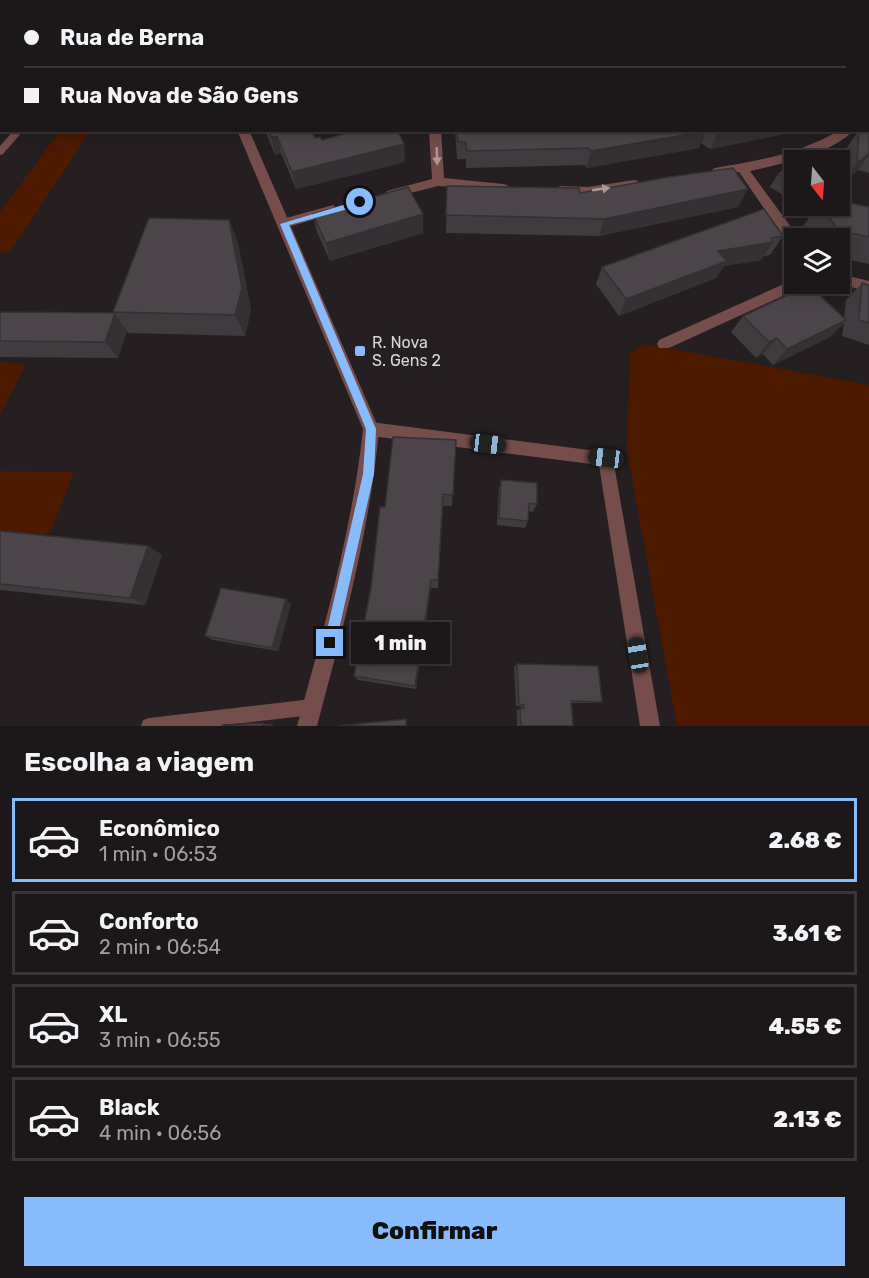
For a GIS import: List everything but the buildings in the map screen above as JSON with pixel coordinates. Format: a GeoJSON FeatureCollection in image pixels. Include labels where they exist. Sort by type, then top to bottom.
{"type":"FeatureCollection","features":[{"type":"Feature","properties":{"kind":"street"},"geometry":{"type":"LineString","coordinates":[[244,132],[371,429],[368,474],[336,621],[307,726]]}},
{"type":"Feature","properties":{"kind":"street"},"geometry":{"type":"LineString","coordinates":[[435,132],[438,182]]}},
{"type":"Feature","properties":{"kind":"street"},"geometry":{"type":"LineString","coordinates":[[706,173],[785,160],[826,146],[846,132]]}},
{"type":"Feature","properties":{"kind":"street"},"geometry":{"type":"LineString","coordinates":[[741,168],[784,228]]}},
{"type":"Feature","properties":{"kind":"street"},"geometry":{"type":"LineString","coordinates":[[381,197],[438,182],[517,188]]}},
{"type":"Feature","properties":{"kind":"street"},"geometry":{"type":"LineString","coordinates":[[552,190],[588,191],[647,182]]}},
{"type":"Feature","properties":{"kind":"street"},"geometry":{"type":"LineString","coordinates":[[284,224],[349,206]]}},
{"type":"Feature","properties":{"kind":"street"},"geometry":{"type":"LineString","coordinates":[[850,281],[869,286]]}},
{"type":"Feature","properties":{"kind":"street"},"geometry":{"type":"LineString","coordinates":[[664,344],[784,289]]}},
{"type":"Feature","properties":{"kind":"street"},"geometry":{"type":"LineString","coordinates":[[371,429],[606,458],[650,726]]}},
{"type":"Feature","properties":{"kind":"lane"},"geometry":{"type":"LineString","coordinates":[[0,152],[18,132]]}},
{"type":"Feature","properties":{"kind":"lane"},"geometry":{"type":"LineString","coordinates":[[149,726],[312,707]]}},
{"type":"Feature","properties":{"kind":"shaded area"},"geometry":{"type":"Polygon","coordinates":[[[59,132],[89,132],[10,252],[0,253],[0,212],[59,132]]]}},
{"type":"Feature","properties":{"kind":"shaded area"},"geometry":{"type":"Polygon","coordinates":[[[644,344],[869,385],[869,726],[677,726],[627,450],[630,354],[644,344]]]}},
{"type":"Feature","properties":{"kind":"shaded area"},"geometry":{"type":"Polygon","coordinates":[[[0,362],[26,365],[0,415],[0,362]]]}},
{"type":"Feature","properties":{"kind":"shaded area"},"geometry":{"type":"Polygon","coordinates":[[[0,471],[74,472],[50,533],[0,537],[0,471]]]}},
{"type":"Feature","properties":{"kind":"place","name":"R. Nova S. Gens 2"},"geometry":{"type":"Point","coordinates":[360,351]}},
{"type":"Feature","properties":{"kind":"route"},"geometry":{"type":"LineString","coordinates":[[330,643],[368,474],[371,429],[284,224],[360,202]]}}]}
